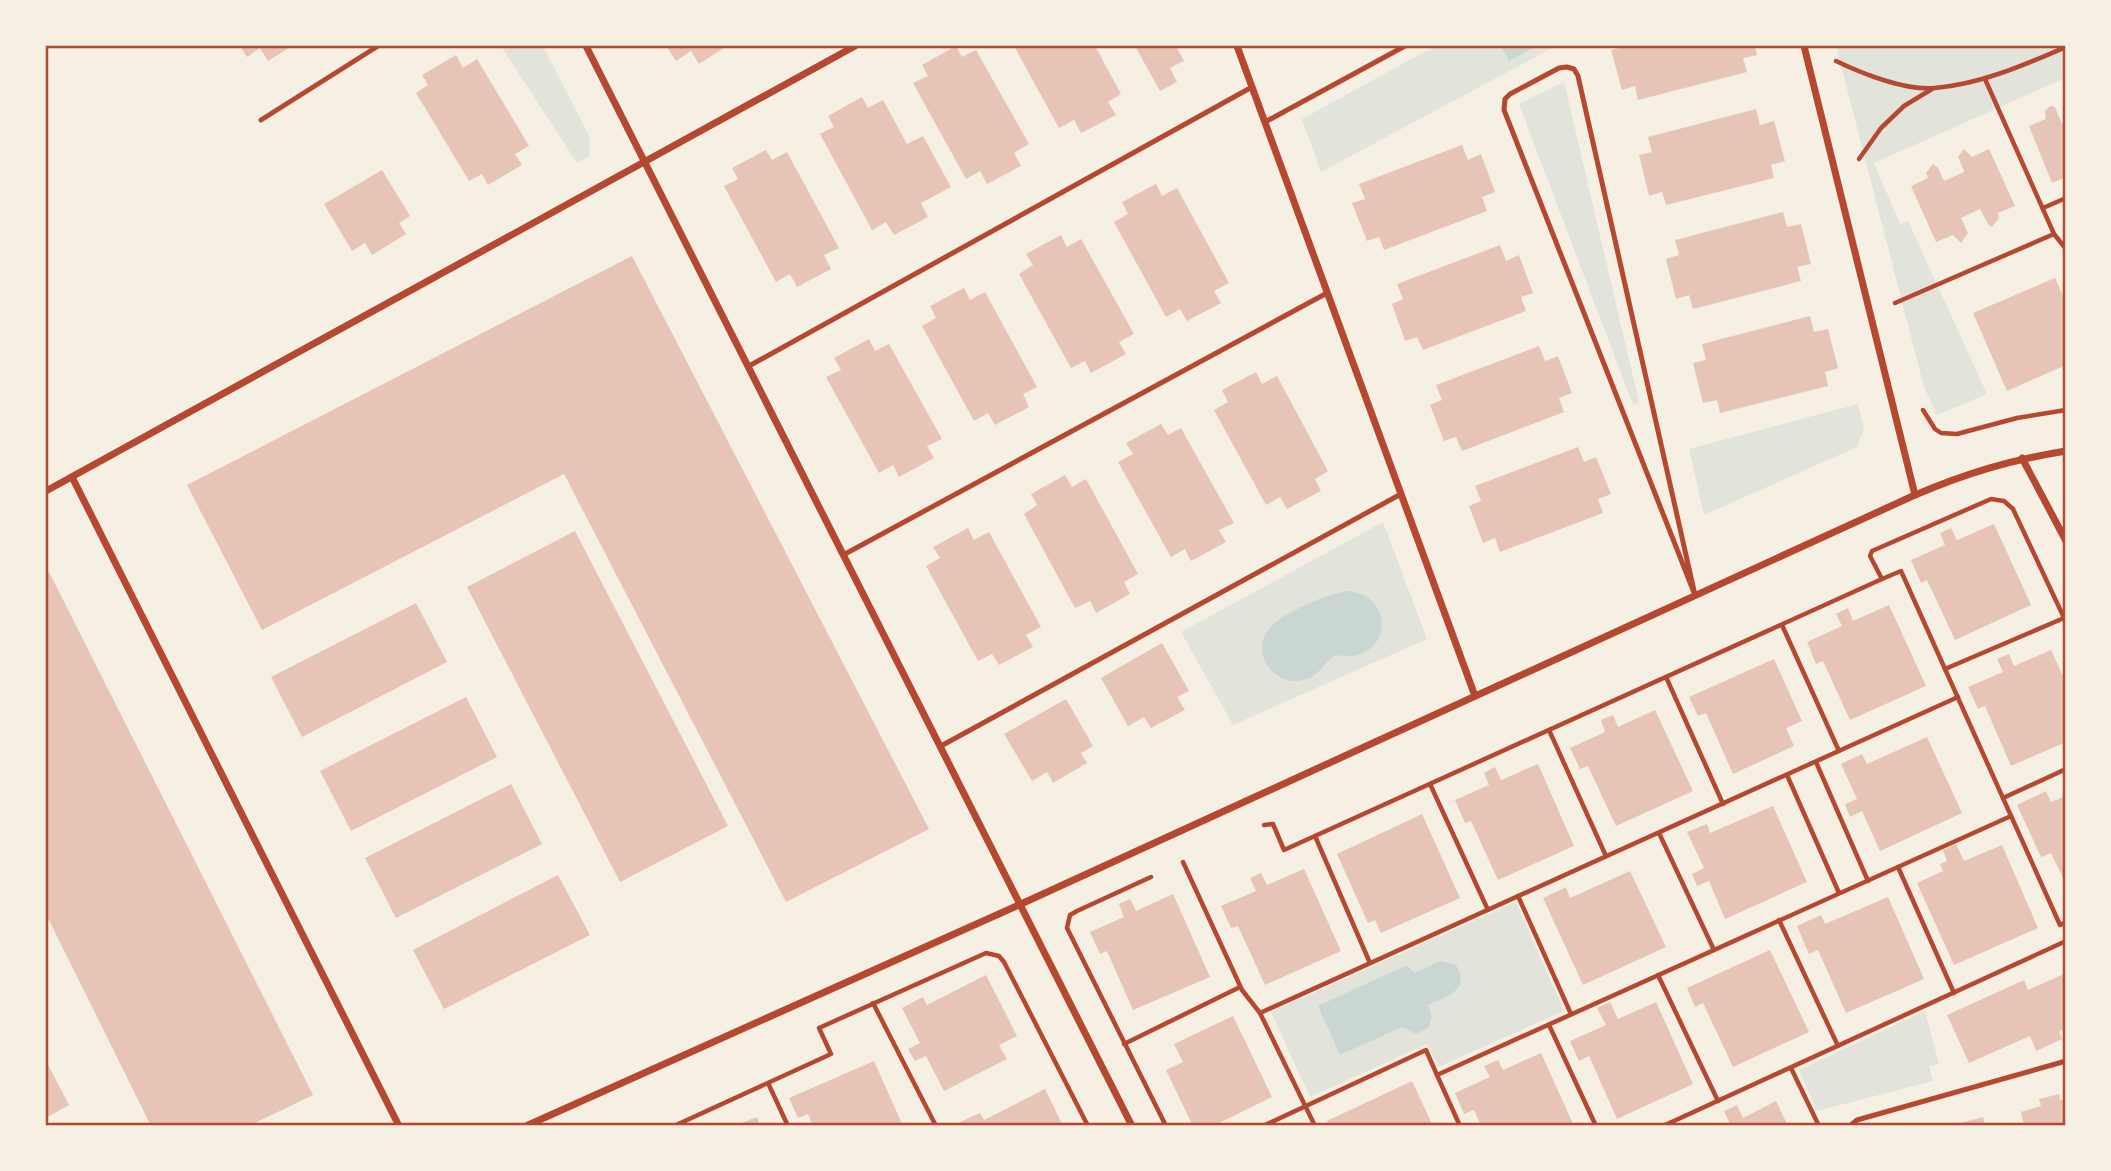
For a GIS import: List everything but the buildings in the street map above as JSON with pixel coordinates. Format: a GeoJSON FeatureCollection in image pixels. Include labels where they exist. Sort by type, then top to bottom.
{"type":"FeatureCollection","features":[{"type":"Feature","properties":{"kind":"street"},"geometry":{"type":"LineString","coordinates":[[586,46],[1132,1125]]}},
{"type":"Feature","properties":{"kind":"street"},"geometry":{"type":"LineString","coordinates":[[46,491],[855,46]]}},
{"type":"Feature","properties":{"kind":"street"},"geometry":{"type":"LineString","coordinates":[[1237,46],[1475,696]]}},
{"type":"Feature","properties":{"kind":"street"},"geometry":{"type":"LineString","coordinates":[[1804,46],[1915,495]]}},
{"type":"Feature","properties":{"kind":"street"},"geometry":{"type":"LineString","coordinates":[[526,1125],[1021,904],[1915,495],[1980,469],[2022,458],[2066,451]]}},
{"type":"Feature","properties":{"kind":"street"},"geometry":{"type":"LineString","coordinates":[[2022,458],[2066,541]]}},
{"type":"Feature","properties":{"kind":"street"},"geometry":{"type":"LineString","coordinates":[[72,477],[399,1125]]}},
{"type":"Feature","properties":{"kind":"lane"},"geometry":{"type":"LineString","coordinates":[[261,120],[378,46]]}},
{"type":"Feature","properties":{"kind":"lane"},"geometry":{"type":"LineString","coordinates":[[1265,122],[1405,46]]}},
{"type":"Feature","properties":{"kind":"lane"},"geometry":{"type":"LineString","coordinates":[[1559,68],[1574,69],[1578,76],[1695,596],[1504,110],[1510,94],[1559,68]]}},
{"type":"Feature","properties":{"kind":"lane"},"geometry":{"type":"LineString","coordinates":[[749,366],[1252,87]]}},
{"type":"Feature","properties":{"kind":"lane"},"geometry":{"type":"LineString","coordinates":[[845,554],[1327,293]]}},
{"type":"Feature","properties":{"kind":"lane"},"geometry":{"type":"LineString","coordinates":[[941,746],[1401,494]]}},
{"type":"Feature","properties":{"kind":"lane"},"geometry":{"type":"LineString","coordinates":[[1850,1125],[1857,1120],[2066,1062]]}},
{"type":"Feature","properties":{"kind":"path"},"geometry":{"type":"LineString","coordinates":[[1838,187],[1881,128],[1904,106],[1933,89],[1985,79],[2066,47]]}},
{"type":"Feature","properties":{"kind":"path"},"geometry":{"type":"LineString","coordinates":[[1832,53],[1837,73]]}},
{"type":"Feature","properties":{"kind":"path"},"geometry":{"type":"LineString","coordinates":[[1834,61],[1868,76],[1933,89]]}},
{"type":"Feature","properties":{"kind":"path"},"geometry":{"type":"LineString","coordinates":[[1985,79],[2054,233],[2066,249]]}},
{"type":"Feature","properties":{"kind":"path"},"geometry":{"type":"LineString","coordinates":[[1856,147],[1859,159]]}},
{"type":"Feature","properties":{"kind":"path"},"geometry":{"type":"LineString","coordinates":[[2043,208],[2066,198]]}},
{"type":"Feature","properties":{"kind":"path"},"geometry":{"type":"LineString","coordinates":[[1892,290],[1895,303],[2054,233]]}},
{"type":"Feature","properties":{"kind":"path"},"geometry":{"type":"LineString","coordinates":[[1922,405],[1935,429],[1941,433],[1956,434],[2017,418],[2066,410]]}},
{"type":"Feature","properties":{"kind":"path"},"geometry":{"type":"LineString","coordinates":[[1882,579],[1870,556],[1872,551],[1986,501],[1998,499],[2013,509],[2065,620],[1945,669]]}},
{"type":"Feature","properties":{"kind":"path"},"geometry":{"type":"LineString","coordinates":[[1256,829],[1268,823],[1273,824],[1284,850],[1901,571],[2060,925],[2066,922]]}},
{"type":"Feature","properties":{"kind":"path"},"geometry":{"type":"LineString","coordinates":[[1782,625],[1839,751]]}},
{"type":"Feature","properties":{"kind":"path"},"geometry":{"type":"LineString","coordinates":[[1666,677],[1723,804]]}},
{"type":"Feature","properties":{"kind":"path"},"geometry":{"type":"LineString","coordinates":[[1260,1013],[1958,697]]}},
{"type":"Feature","properties":{"kind":"path"},"geometry":{"type":"LineString","coordinates":[[1549,730],[1606,856]]}},
{"type":"Feature","properties":{"kind":"path"},"geometry":{"type":"LineString","coordinates":[[1816,762],[1868,881]]}},
{"type":"Feature","properties":{"kind":"path"},"geometry":{"type":"LineString","coordinates":[[2003,798],[2066,769]]}},
{"type":"Feature","properties":{"kind":"path"},"geometry":{"type":"LineString","coordinates":[[1787,775],[1839,893]]}},
{"type":"Feature","properties":{"kind":"path"},"geometry":{"type":"LineString","coordinates":[[1430,784],[1488,910]]}},
{"type":"Feature","properties":{"kind":"path"},"geometry":{"type":"LineString","coordinates":[[1437,1074],[2011,816]]}},
{"type":"Feature","properties":{"kind":"path"},"geometry":{"type":"LineString","coordinates":[[1659,833],[1714,950]]}},
{"type":"Feature","properties":{"kind":"path"},"geometry":{"type":"LineString","coordinates":[[1315,836],[1370,963]]}},
{"type":"Feature","properties":{"kind":"path"},"geometry":{"type":"LineString","coordinates":[[1171,867],[1183,862],[1240,987],[1260,1013],[1315,1125]]}},
{"type":"Feature","properties":{"kind":"path"},"geometry":{"type":"LineString","coordinates":[[1898,867],[1954,993]]}},
{"type":"Feature","properties":{"kind":"path"},"geometry":{"type":"LineString","coordinates":[[1159,873],[1077,911],[1070,915],[1067,922],[1068,934],[1167,1125]]}},
{"type":"Feature","properties":{"kind":"path"},"geometry":{"type":"LineString","coordinates":[[1518,896],[1571,1014]]}},
{"type":"Feature","properties":{"kind":"path"},"geometry":{"type":"LineString","coordinates":[[1779,920],[1838,1046]]}},
{"type":"Feature","properties":{"kind":"path"},"geometry":{"type":"LineString","coordinates":[[1662,1125],[1673,1123],[2066,942]]}},
{"type":"Feature","properties":{"kind":"path"},"geometry":{"type":"LineString","coordinates":[[674,1125],[831,1054],[819,1028],[986,953],[999,956],[1088,1125]]}},
{"type":"Feature","properties":{"kind":"path"},"geometry":{"type":"LineString","coordinates":[[1658,975],[1718,1101]]}},
{"type":"Feature","properties":{"kind":"path"},"geometry":{"type":"LineString","coordinates":[[1124,1044],[1240,987]]}},
{"type":"Feature","properties":{"kind":"path"},"geometry":{"type":"LineString","coordinates":[[873,1003],[936,1125]]}},
{"type":"Feature","properties":{"kind":"path"},"geometry":{"type":"LineString","coordinates":[[1549,1024],[1596,1125]]}},
{"type":"Feature","properties":{"kind":"path"},"geometry":{"type":"LineString","coordinates":[[1264,1125],[1426,1051],[1460,1125]]}},
{"type":"Feature","properties":{"kind":"path"},"geometry":{"type":"LineString","coordinates":[[1791,1068],[1819,1125]]}},
{"type":"Feature","properties":{"kind":"path"},"geometry":{"type":"LineString","coordinates":[[768,1083],[788,1125]]}},
{"type":"Feature","properties":{"kind":"shaded area"},"geometry":{"type":"Polygon","coordinates":[[[501,46],[543,46],[590,138],[589,157],[577,163],[501,46]]]}},
{"type":"Feature","properties":{"kind":"shaded area"},"geometry":{"type":"Polygon","coordinates":[[[1435,46],[1556,46],[1321,172],[1302,119],[1435,46]]]}},
{"type":"Feature","properties":{"kind":"shaded area"},"geometry":{"type":"Polygon","coordinates":[[[1501,46],[1537,46],[1509,61],[1501,46]]]}},
{"type":"Feature","properties":{"kind":"shaded area"},"geometry":{"type":"Polygon","coordinates":[[[1836,46],[2065,46],[2065,78],[1874,163],[1900,224],[1908,221],[1987,394],[1937,415],[1924,387],[1836,46]]]}},
{"type":"Feature","properties":{"kind":"shaded area"},"geometry":{"type":"Polygon","coordinates":[[[1564,82],[1639,402],[1633,405],[1519,104],[1564,82]]]}},
{"type":"Feature","properties":{"kind":"shaded area"},"geometry":{"type":"Polygon","coordinates":[[[1858,404],[1864,429],[1857,447],[1704,515],[1689,449],[1858,404]]]}},
{"type":"Feature","properties":{"kind":"shaded area"},"geometry":{"type":"Polygon","coordinates":[[[1383,522],[1427,639],[1233,725],[1181,632],[1383,522]]]}},
{"type":"Feature","properties":{"kind":"shaded area"},"geometry":{"type":"Polygon","coordinates":[[[1346,591],[1360,593],[1370,599],[1377,608],[1381,629],[1378,640],[1370,649],[1355,656],[1335,655],[1318,672],[1306,679],[1287,680],[1271,670],[1266,663],[1262,644],[1270,628],[1278,620],[1301,607],[1346,591]]]}},
{"type":"Feature","properties":{"kind":"shaded area"},"geometry":{"type":"Polygon","coordinates":[[[1516,902],[1564,1011],[1438,1067],[1427,1044],[1310,1097],[1271,1012],[1516,902]]]}},
{"type":"Feature","properties":{"kind":"shaded area"},"geometry":{"type":"Polygon","coordinates":[[[1440,961],[1456,965],[1461,981],[1455,991],[1428,1005],[1432,1017],[1428,1028],[1416,1034],[1402,1027],[1340,1055],[1318,1006],[1407,965],[1414,973],[1440,961]]]}},
{"type":"Feature","properties":{"kind":"shaded area"},"geometry":{"type":"Polygon","coordinates":[[[1925,1011],[1939,1064],[1929,1066],[1933,1081],[1817,1111],[1799,1070],[1925,1011]]]}}]}
